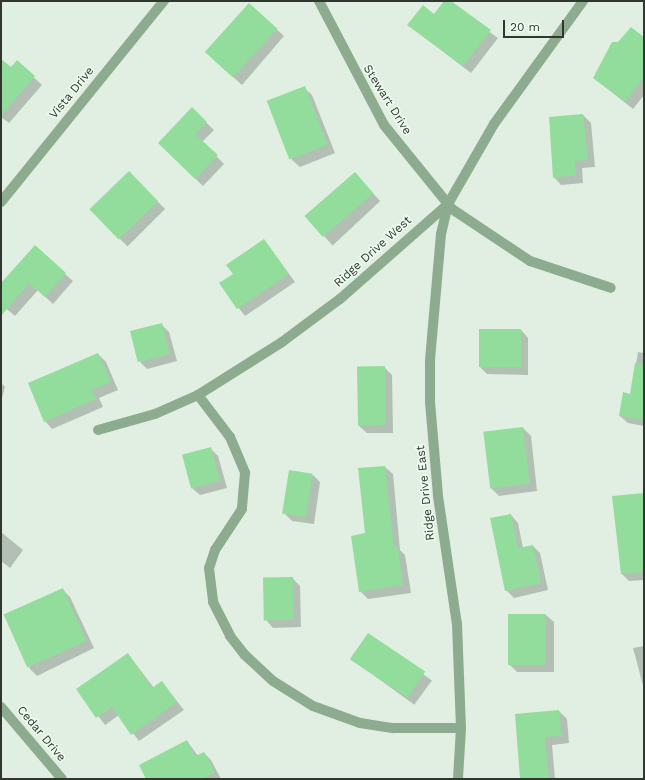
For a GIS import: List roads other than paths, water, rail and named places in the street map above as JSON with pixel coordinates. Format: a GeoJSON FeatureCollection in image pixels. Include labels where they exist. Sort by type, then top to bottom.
{"type":"FeatureCollection","features":[{"type":"Feature","properties":{"kind":"street","name":"Vista Drive"},"geometry":{"type":"LineString","coordinates":[[1,202],[164,1]]}},
{"type":"Feature","properties":{"kind":"street","name":"Stewart Drive"},"geometry":{"type":"LineString","coordinates":[[319,1],[384,125],[448,204],[489,237],[530,261],[611,288]]}},
{"type":"Feature","properties":{"kind":"street","name":"Ridge Drive West"},"geometry":{"type":"LineString","coordinates":[[98,430],[155,414],[198,395],[282,342],[340,299],[448,204],[494,124],[583,1]]}},
{"type":"Feature","properties":{"kind":"street","name":"Ridge Drive East"},"geometry":{"type":"LineString","coordinates":[[448,204],[441,234],[430,361],[430,402],[438,496],[457,624],[461,728],[458,779]]}},
{"type":"Feature","properties":{"kind":"street"},"geometry":{"type":"LineString","coordinates":[[198,395],[230,437],[245,473],[242,509],[215,550],[209,568],[213,602],[230,636],[245,655],[273,681],[313,706],[360,723],[393,728],[461,728]]}},
{"type":"Feature","properties":{"kind":"street","name":"Cedar Drive"},"geometry":{"type":"LineString","coordinates":[[1,707],[62,779]]}}]}
